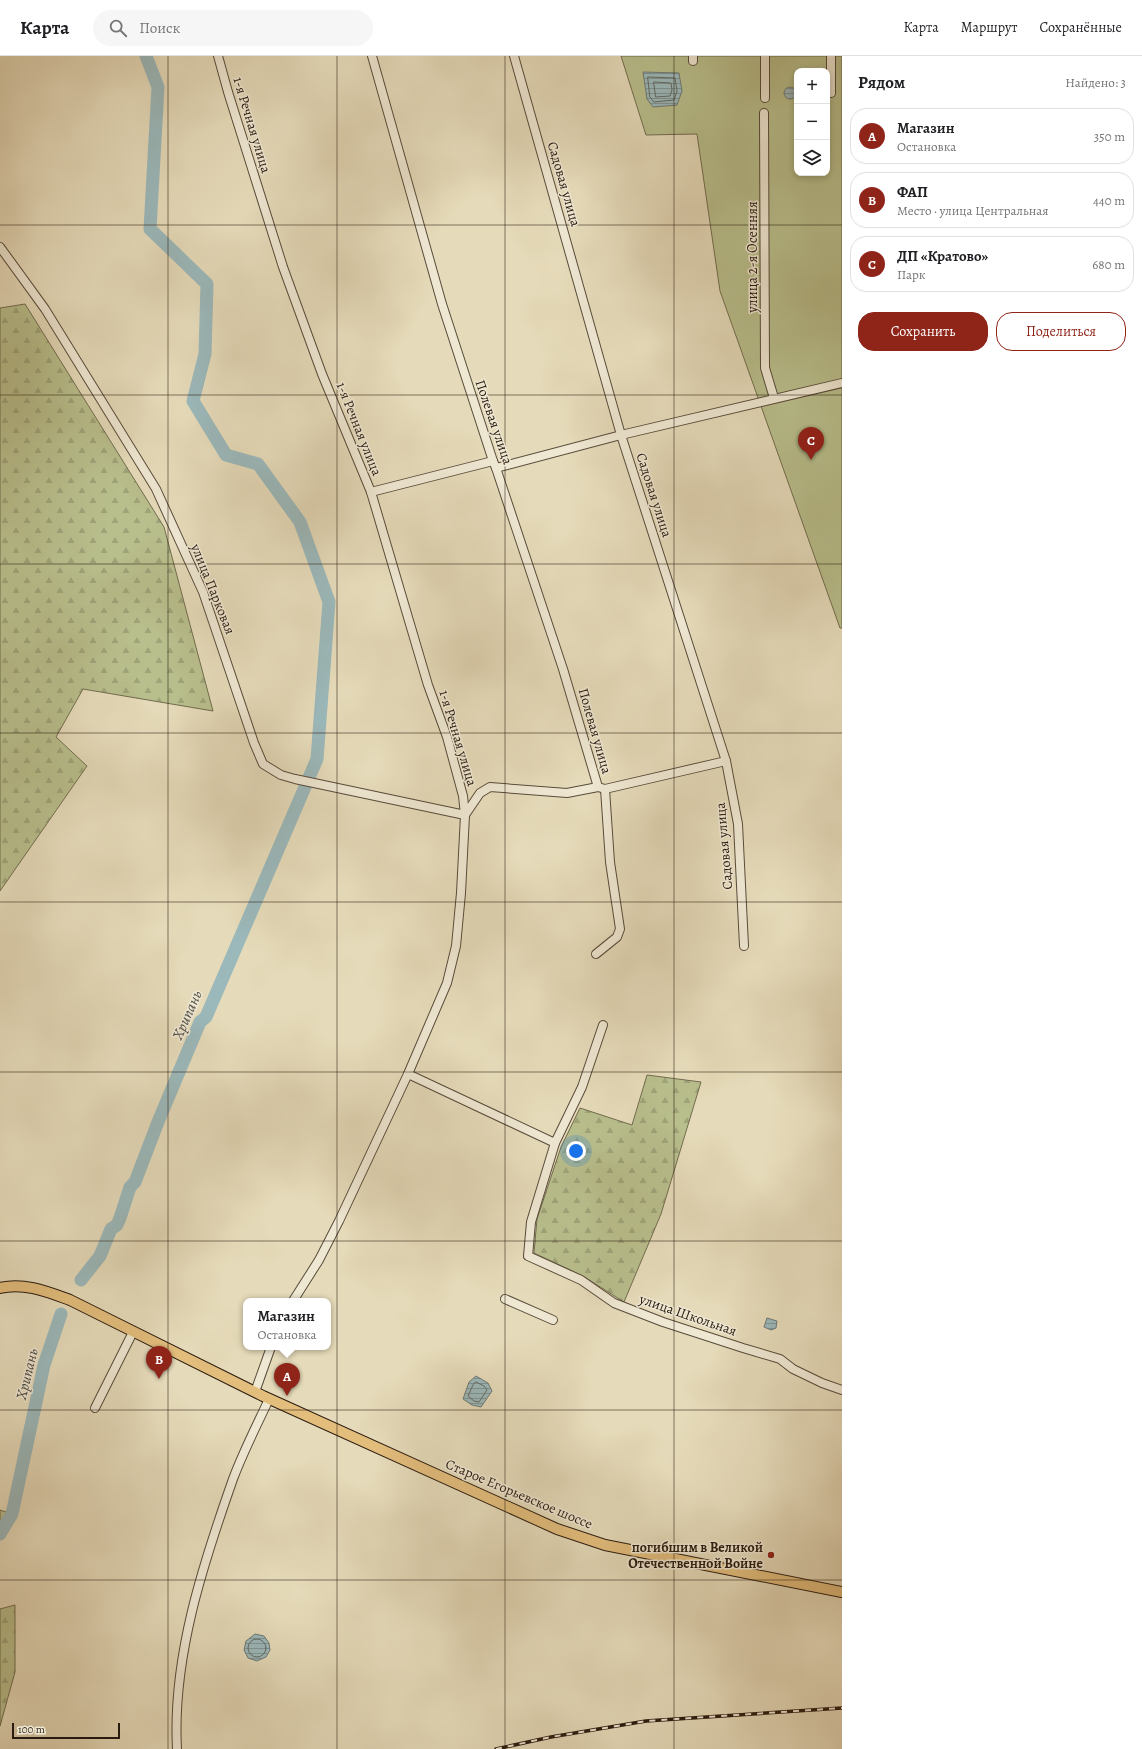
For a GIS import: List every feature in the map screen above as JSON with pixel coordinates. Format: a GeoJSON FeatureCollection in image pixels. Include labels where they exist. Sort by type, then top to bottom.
{"type":"FeatureCollection","features":[{"type":"Feature","properties":{"kind":"main road","name":"Старое Егорьевское шоссе"},"geometry":{"type":"LineString","coordinates":[[0,1288],[19,1286],[42,1289],[70,1300],[118,1326],[269,1399],[557,1529],[613,1546],[842,1592]]}},
{"type":"Feature","properties":{"kind":"street","name":"1-я Речная улица"},"geometry":{"type":"LineString","coordinates":[[218,56],[283,267],[322,374],[371,492],[428,685],[447,738],[463,796],[465,815],[461,893],[456,946],[447,983],[408,1074],[319,1260],[295,1298]]}},
{"type":"Feature","properties":{"kind":"street","name":"Полевая улица"},"geometry":{"type":"LineString","coordinates":[[372,56],[442,304],[602,788],[610,862],[620,929],[617,937],[596,954]]}},
{"type":"Feature","properties":{"kind":"street","name":"Садовая улица"},"geometry":{"type":"LineString","coordinates":[[514,56],[621,435],[726,761],[738,824],[744,946]]}},
{"type":"Feature","properties":{"kind":"street"},"geometry":{"type":"LineString","coordinates":[[765,56],[765,98]]}},
{"type":"Feature","properties":{"kind":"street"},"geometry":{"type":"LineString","coordinates":[[831,56],[831,93]]}},
{"type":"Feature","properties":{"kind":"street","name":"улица 2-я Осенняя"},"geometry":{"type":"LineString","coordinates":[[764,113],[765,368],[774,398]]}},
{"type":"Feature","properties":{"kind":"street","name":"улица Парковая"},"geometry":{"type":"LineString","coordinates":[[0,247],[45,309],[154,484],[203,592],[254,743],[263,764],[281,775],[295,779],[465,815]]}},
{"type":"Feature","properties":{"kind":"street"},"geometry":{"type":"LineString","coordinates":[[371,492],[494,465],[842,383]]}},
{"type":"Feature","properties":{"kind":"street"},"geometry":{"type":"LineString","coordinates":[[465,815],[480,794],[490,787],[567,792],[602,788],[726,761]]}},
{"type":"Feature","properties":{"kind":"street"},"geometry":{"type":"LineString","coordinates":[[408,1074],[555,1143],[582,1087],[603,1025]]}},
{"type":"Feature","properties":{"kind":"street","name":"улица Школьная"},"geometry":{"type":"LineString","coordinates":[[555,1143],[531,1222],[528,1256],[581,1280],[614,1303],[663,1322],[780,1359],[794,1369],[822,1383],[842,1390]]}},
{"type":"Feature","properties":{"kind":"street"},"geometry":{"type":"LineString","coordinates":[[505,1299],[553,1320]]}},
{"type":"Feature","properties":{"kind":"street"},"geometry":{"type":"LineString","coordinates":[[95,1408],[132,1332]]}},
{"type":"Feature","properties":{"kind":"street"},"geometry":{"type":"LineString","coordinates":[[255,1392],[270,1350]]}},
{"type":"Feature","properties":{"kind":"street"},"geometry":{"type":"LineString","coordinates":[[177,1749],[181,1665],[194,1603],[234,1479],[269,1399]]}},
{"type":"Feature","properties":{"kind":"green space"},"geometry":{"type":"Polygon","coordinates":[[[621,56],[842,56],[842,628],[840,628],[720,291],[697,134],[646,135],[621,56]]]}},
{"type":"Feature","properties":{"kind":"green space"},"geometry":{"type":"Polygon","coordinates":[[[25,304],[164,527],[213,711],[83,689],[56,737],[87,766],[0,891],[0,308],[25,304]]]}},
{"type":"Feature","properties":{"kind":"green space"},"geometry":{"type":"Polygon","coordinates":[[[647,1075],[701,1082],[661,1214],[624,1302],[583,1276],[534,1253],[537,1219],[561,1147],[580,1108],[632,1125],[647,1075]]]}},
{"type":"Feature","properties":{"kind":"green space"},"geometry":{"type":"Polygon","coordinates":[[[0,1510],[12,1514],[0,1534],[0,1510]]]}},
{"type":"Feature","properties":{"kind":"green space"},"geometry":{"type":"Polygon","coordinates":[[[15,1605],[15,1672],[0,1726],[0,1609],[15,1605]]]}},
{"type":"Feature","properties":{"kind":"water"},"geometry":{"type":"Polygon","coordinates":[[[643,72],[679,73],[682,91],[677,105],[653,107],[647,99],[643,72]]]}},
{"type":"Feature","properties":{"kind":"water"},"geometry":{"type":"Polygon","coordinates":[[[788,87],[792,87],[794,89],[794,97],[792,99],[788,99],[784,95],[784,91],[788,87]]]}},
{"type":"Feature","properties":{"kind":"water"},"geometry":{"type":"Polygon","coordinates":[[[767,1318],[777,1321],[776,1328],[771,1330],[764,1327],[767,1318]]]}},
{"type":"Feature","properties":{"kind":"water"},"geometry":{"type":"Polygon","coordinates":[[[476,1376],[488,1383],[492,1391],[481,1407],[472,1405],[463,1399],[469,1382],[476,1376]]]}},
{"type":"Feature","properties":{"kind":"water"},"geometry":{"type":"Polygon","coordinates":[[[255,1634],[264,1636],[269,1643],[270,1650],[266,1657],[257,1661],[248,1658],[244,1650],[246,1641],[255,1634]]]}},
{"type":"Feature","properties":{"kind":"waterway"},"geometry":{"type":"LineString","coordinates":[[81,1280],[100,1256],[111,1229],[117,1225],[130,1187],[135,1182],[158,1122],[200,1022],[206,1017],[317,759],[329,602],[300,522],[258,464],[226,455],[193,401],[205,354],[207,284],[150,229],[158,87],[146,56]]}},
{"type":"Feature","properties":{"kind":"waterway","name":"Хрипань"},"geometry":{"type":"LineString","coordinates":[[0,1534],[12,1514],[44,1365],[61,1314]]}},
{"type":"Feature","properties":{"kind":"railway"},"geometry":{"type":"LineString","coordinates":[[496,1749],[551,1737],[646,1721],[842,1708]]}},
{"type":"Feature","properties":{"kind":"place","name":"ДП «Кратово»"},"geometry":{"type":"Point","coordinates":[811,460]}},
{"type":"Feature","properties":{"kind":"place","name":"ФАП"},"geometry":{"type":"Point","coordinates":[159,1379]}},
{"type":"Feature","properties":{"kind":"place","name":"Магазин"},"geometry":{"type":"Point","coordinates":[287,1396]}},
{"type":"Feature","properties":{"kind":"place","name":"погибшим в Великой Отечественной Войне"},"geometry":{"type":"Point","coordinates":[771,1555]}}]}
